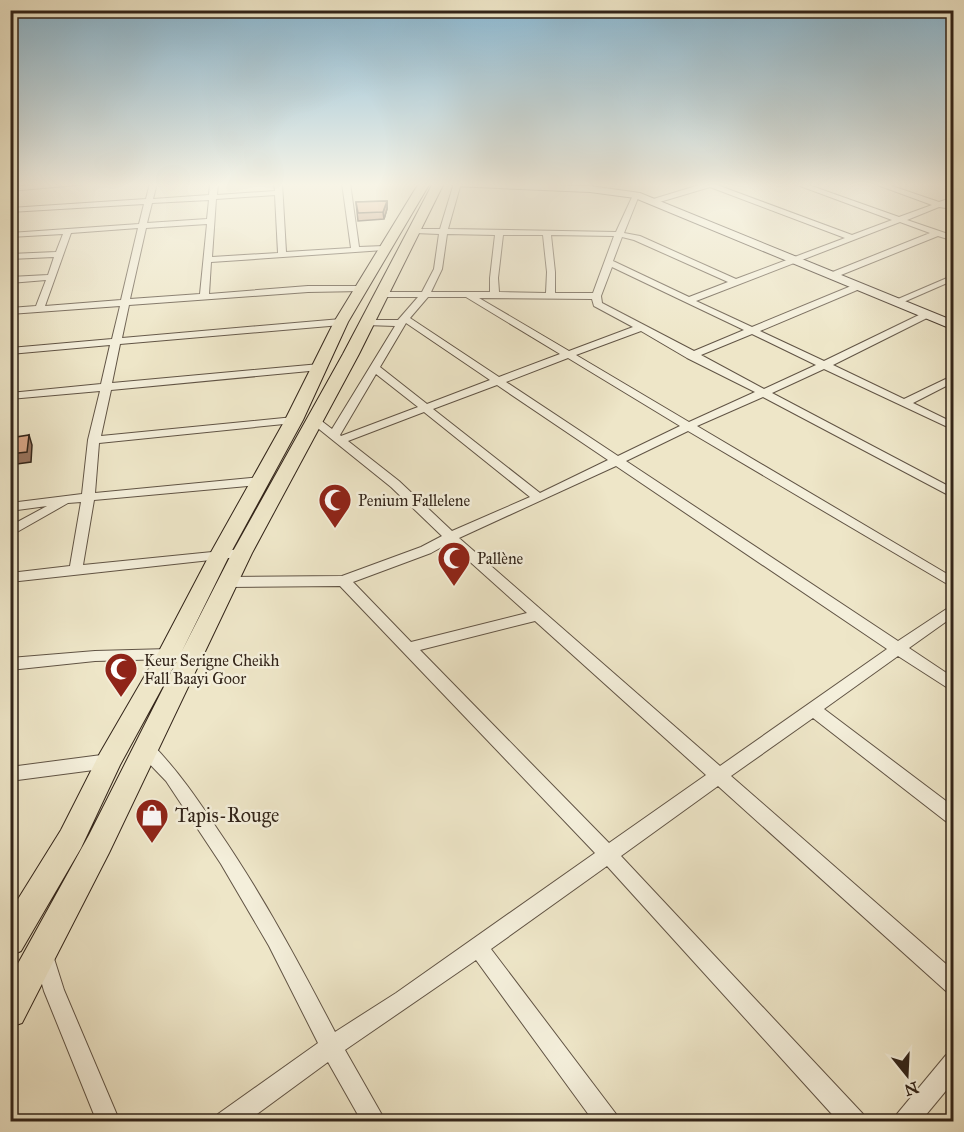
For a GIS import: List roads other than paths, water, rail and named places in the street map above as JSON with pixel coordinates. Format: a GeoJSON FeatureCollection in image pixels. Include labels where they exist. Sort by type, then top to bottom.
{"type":"FeatureCollection","features":[{"type":"Feature","properties":{"kind":"main road"},"geometry":{"type":"LineString","coordinates":[[10,941],[18,917],[71,839],[109,761],[169,654],[260,481],[304,421],[366,322],[384,248],[392,236]]}},
{"type":"Feature","properties":{"kind":"main road"},"geometry":{"type":"LineString","coordinates":[[10,1011],[99,844],[242,553],[304,421],[320,367],[341,322],[372,291],[412,236]]}},
{"type":"Feature","properties":{"kind":"street"},"geometry":{"type":"LineString","coordinates":[[40,308],[66,236]]}},
{"type":"Feature","properties":{"kind":"street"},"geometry":{"type":"LineString","coordinates":[[76,570],[94,440],[140,236]]}},
{"type":"Feature","properties":{"kind":"street"},"geometry":{"type":"LineString","coordinates":[[204,296],[209,236]]}},
{"type":"Feature","properties":{"kind":"street"},"geometry":{"type":"LineString","coordinates":[[281,236],[282,255]]}},
{"type":"Feature","properties":{"kind":"street"},"geometry":{"type":"LineString","coordinates":[[353,236],[355,250]]}},
{"type":"Feature","properties":{"kind":"street"},"geometry":{"type":"LineString","coordinates":[[337,437],[374,367],[402,321],[425,295],[438,269],[443,236]]}},
{"type":"Feature","properties":{"kind":"street"},"geometry":{"type":"LineString","coordinates":[[495,296],[494,278],[498,236]]}},
{"type":"Feature","properties":{"kind":"street"},"geometry":{"type":"LineString","coordinates":[[547,236],[551,272],[550,296]]}},
{"type":"Feature","properties":{"kind":"street"},"geometry":{"type":"LineString","coordinates":[[618,236],[597,296],[598,306],[691,356],[765,392],[842,436],[954,494]]}},
{"type":"Feature","properties":{"kind":"street"},"geometry":{"type":"LineString","coordinates":[[627,236],[637,238],[735,282]]}},
{"type":"Feature","properties":{"kind":"street"},"geometry":{"type":"LineString","coordinates":[[736,236],[954,326]]}},
{"type":"Feature","properties":{"kind":"street"},"geometry":{"type":"LineString","coordinates":[[846,236],[852,238]]}},
{"type":"Feature","properties":{"kind":"street"},"geometry":{"type":"LineString","coordinates":[[690,300],[858,236]]}},
{"type":"Feature","properties":{"kind":"street"},"geometry":{"type":"LineString","coordinates":[[833,275],[931,236]]}},
{"type":"Feature","properties":{"kind":"street"},"geometry":{"type":"LineString","coordinates":[[207,260],[384,248]]}},
{"type":"Feature","properties":{"kind":"street"},"geometry":{"type":"LineString","coordinates":[[10,257],[60,254]]}},
{"type":"Feature","properties":{"kind":"street"},"geometry":{"type":"LineString","coordinates":[[610,263],[954,427]]}},
{"type":"Feature","properties":{"kind":"street"},"geometry":{"type":"LineString","coordinates":[[10,280],[51,277]]}},
{"type":"Feature","properties":{"kind":"street"},"geometry":{"type":"LineString","coordinates":[[896,302],[954,277]]}},
{"type":"Feature","properties":{"kind":"street"},"geometry":{"type":"LineString","coordinates":[[691,356],[859,286]]}},
{"type":"Feature","properties":{"kind":"street"},"geometry":{"type":"LineString","coordinates":[[10,311],[308,289],[425,295],[597,296]]}},
{"type":"Feature","properties":{"kind":"street"},"geometry":{"type":"LineString","coordinates":[[468,295],[954,584]]}},
{"type":"Feature","properties":{"kind":"street"},"geometry":{"type":"LineString","coordinates":[[227,582],[344,581],[426,550],[687,427],[825,365],[926,315]]}},
{"type":"Feature","properties":{"kind":"street"},"geometry":{"type":"LineString","coordinates":[[366,322],[402,321],[499,381],[954,686]]}},
{"type":"Feature","properties":{"kind":"street"},"geometry":{"type":"LineString","coordinates":[[10,351],[341,322]]}},
{"type":"Feature","properties":{"kind":"street"},"geometry":{"type":"LineString","coordinates":[[337,437],[426,409],[640,328]]}},
{"type":"Feature","properties":{"kind":"street"},"geometry":{"type":"LineString","coordinates":[[10,396],[320,367]]}},
{"type":"Feature","properties":{"kind":"street"},"geometry":{"type":"LineString","coordinates":[[374,367],[539,498]]}},
{"type":"Feature","properties":{"kind":"street"},"geometry":{"type":"LineString","coordinates":[[905,403],[954,378]]}},
{"type":"Feature","properties":{"kind":"street"},"geometry":{"type":"LineString","coordinates":[[94,440],[304,421],[337,437],[396,484],[450,537],[954,985]]}},
{"type":"Feature","properties":{"kind":"street"},"geometry":{"type":"LineString","coordinates":[[10,507],[88,496],[260,481]]}},
{"type":"Feature","properties":{"kind":"street"},"geometry":{"type":"LineString","coordinates":[[10,532],[67,500]]}},
{"type":"Feature","properties":{"kind":"street"},"geometry":{"type":"LineString","coordinates":[[10,578],[242,553]]}},
{"type":"Feature","properties":{"kind":"street"},"geometry":{"type":"LineString","coordinates":[[344,581],[608,854],[855,1122]]}},
{"type":"Feature","properties":{"kind":"street"},"geometry":{"type":"LineString","coordinates":[[226,1122],[331,1047],[403,1000],[954,609]]}},
{"type":"Feature","properties":{"kind":"street"},"geometry":{"type":"LineString","coordinates":[[407,648],[540,615]]}},
{"type":"Feature","properties":{"kind":"street"},"geometry":{"type":"LineString","coordinates":[[10,664],[95,656],[169,654]]}},
{"type":"Feature","properties":{"kind":"street"},"geometry":{"type":"LineString","coordinates":[[814,710],[954,818]]}},
{"type":"Feature","properties":{"kind":"street"},"geometry":{"type":"LineString","coordinates":[[145,748],[172,776],[227,858],[276,939],[331,1047],[375,1122]]}},
{"type":"Feature","properties":{"kind":"street"},"geometry":{"type":"LineString","coordinates":[[10,774],[109,761]]}},
{"type":"Feature","properties":{"kind":"street"},"geometry":{"type":"LineString","coordinates":[[477,946],[608,1122]]}},
{"type":"Feature","properties":{"kind":"street"},"geometry":{"type":"LineString","coordinates":[[43,951],[54,991],[109,1122]]}},
{"type":"Feature","properties":{"kind":"street"},"geometry":{"type":"LineString","coordinates":[[905,1122],[954,1063]]}},
{"type":"Feature","properties":{"kind":"place","name":"Penium Fallelene"},"geometry":{"type":"Point","coordinates":[335,529]}},
{"type":"Feature","properties":{"kind":"place","name":"Pallène"},"geometry":{"type":"Point","coordinates":[454,587]}},
{"type":"Feature","properties":{"kind":"place","name":"Keur Serigne Cheikh Fall Baayi Goor"},"geometry":{"type":"Point","coordinates":[121,698]}},
{"type":"Feature","properties":{"kind":"place","name":"Tapis-Rouge"},"geometry":{"type":"Point","coordinates":[152,844]}}]}
